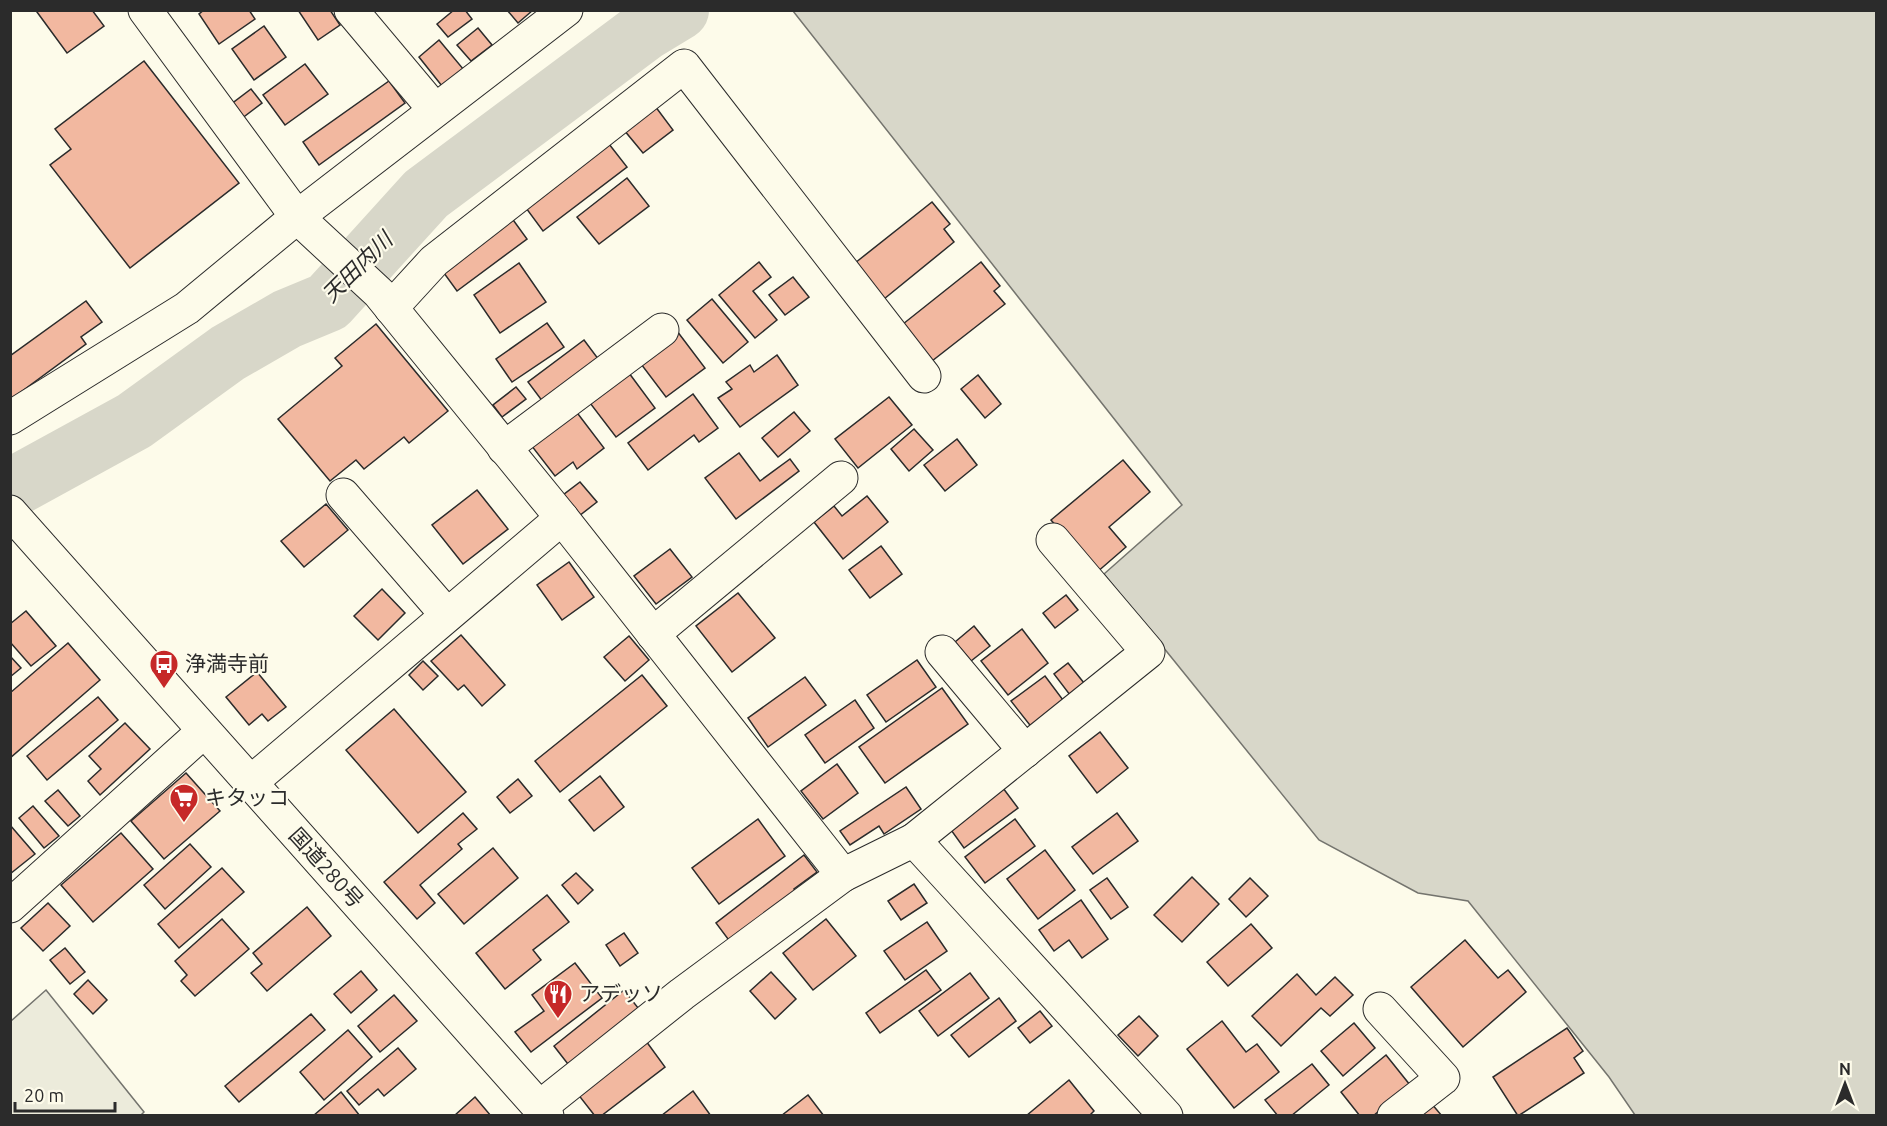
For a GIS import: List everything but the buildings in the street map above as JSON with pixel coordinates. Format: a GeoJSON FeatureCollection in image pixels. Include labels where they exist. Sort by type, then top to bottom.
{"type":"FeatureCollection","features":[{"type":"Feature","properties":{"kind":"main road"},"geometry":{"type":"LineString","coordinates":[[145,10],[304,224],[385,300],[562,518],[843,875]]}},
{"type":"Feature","properties":{"kind":"main road"},"geometry":{"type":"LineString","coordinates":[[351,10],[435,110]]}},
{"type":"Feature","properties":{"kind":"main road"},"geometry":{"type":"LineString","coordinates":[[10,418],[188,308],[304,224],[435,110],[566,10]]}},
{"type":"Feature","properties":{"kind":"main road"},"geometry":{"type":"LineString","coordinates":[[385,300],[684,66],[924,376]]}},
{"type":"Feature","properties":{"kind":"main road"},"geometry":{"type":"LineString","coordinates":[[504,448],[662,330]]}},
{"type":"Feature","properties":{"kind":"main road"},"geometry":{"type":"LineString","coordinates":[[653,634],[841,478]]}},
{"type":"Feature","properties":{"kind":"main road"},"geometry":{"type":"LineString","coordinates":[[343,495],[447,615]]}},
{"type":"Feature","properties":{"kind":"main road","name":"国道280号"},"geometry":{"type":"LineString","coordinates":[[15,517],[544,1112]]}},
{"type":"Feature","properties":{"kind":"main road"},"geometry":{"type":"LineString","coordinates":[[250,783],[562,518]]}},
{"type":"Feature","properties":{"kind":"main road"},"geometry":{"type":"LineString","coordinates":[[544,1112],[682,994],[843,875],[914,840],[1148,652],[1053,540]]}},
{"type":"Feature","properties":{"kind":"main road"},"geometry":{"type":"LineString","coordinates":[[942,652],[1025,751]]}},
{"type":"Feature","properties":{"kind":"main road"},"geometry":{"type":"LineString","coordinates":[[10,906],[204,731]]}},
{"type":"Feature","properties":{"kind":"main road"},"geometry":{"type":"LineString","coordinates":[[914,840],[1166,1116]]}},
{"type":"Feature","properties":{"kind":"main road"},"geometry":{"type":"LineString","coordinates":[[1380,1009],[1443,1078],[1395,1116]]}},
{"type":"Feature","properties":{"kind":"shaded area"},"geometry":{"type":"Polygon","coordinates":[[[793,11],[1876,11],[1876,1115],[1635,1115],[1609,1077],[1468,901],[1418,893],[1319,840],[1104,574],[1182,505],[793,11]]]}},
{"type":"Feature","properties":{"kind":"shaded area"},"geometry":{"type":"Polygon","coordinates":[[[46,990],[144,1112],[141,1115],[11,1115],[11,1021],[46,990]]]}},
{"type":"Feature","properties":{"kind":"waterway","name":"天田内川"},"geometry":{"type":"LineString","coordinates":[[10,489],[134,421],[228,353],[287,319],[328,302],[426,194],[646,30],[679,10]]}},
{"type":"Feature","properties":{"kind":"place","name":"浄満寺前"},"geometry":{"type":"Point","coordinates":[164,690]}},
{"type":"Feature","properties":{"kind":"place","name":"キタッコ"},"geometry":{"type":"Point","coordinates":[184,824]}},
{"type":"Feature","properties":{"kind":"place","name":"アデッソ"},"geometry":{"type":"Point","coordinates":[558,1020]}}]}
